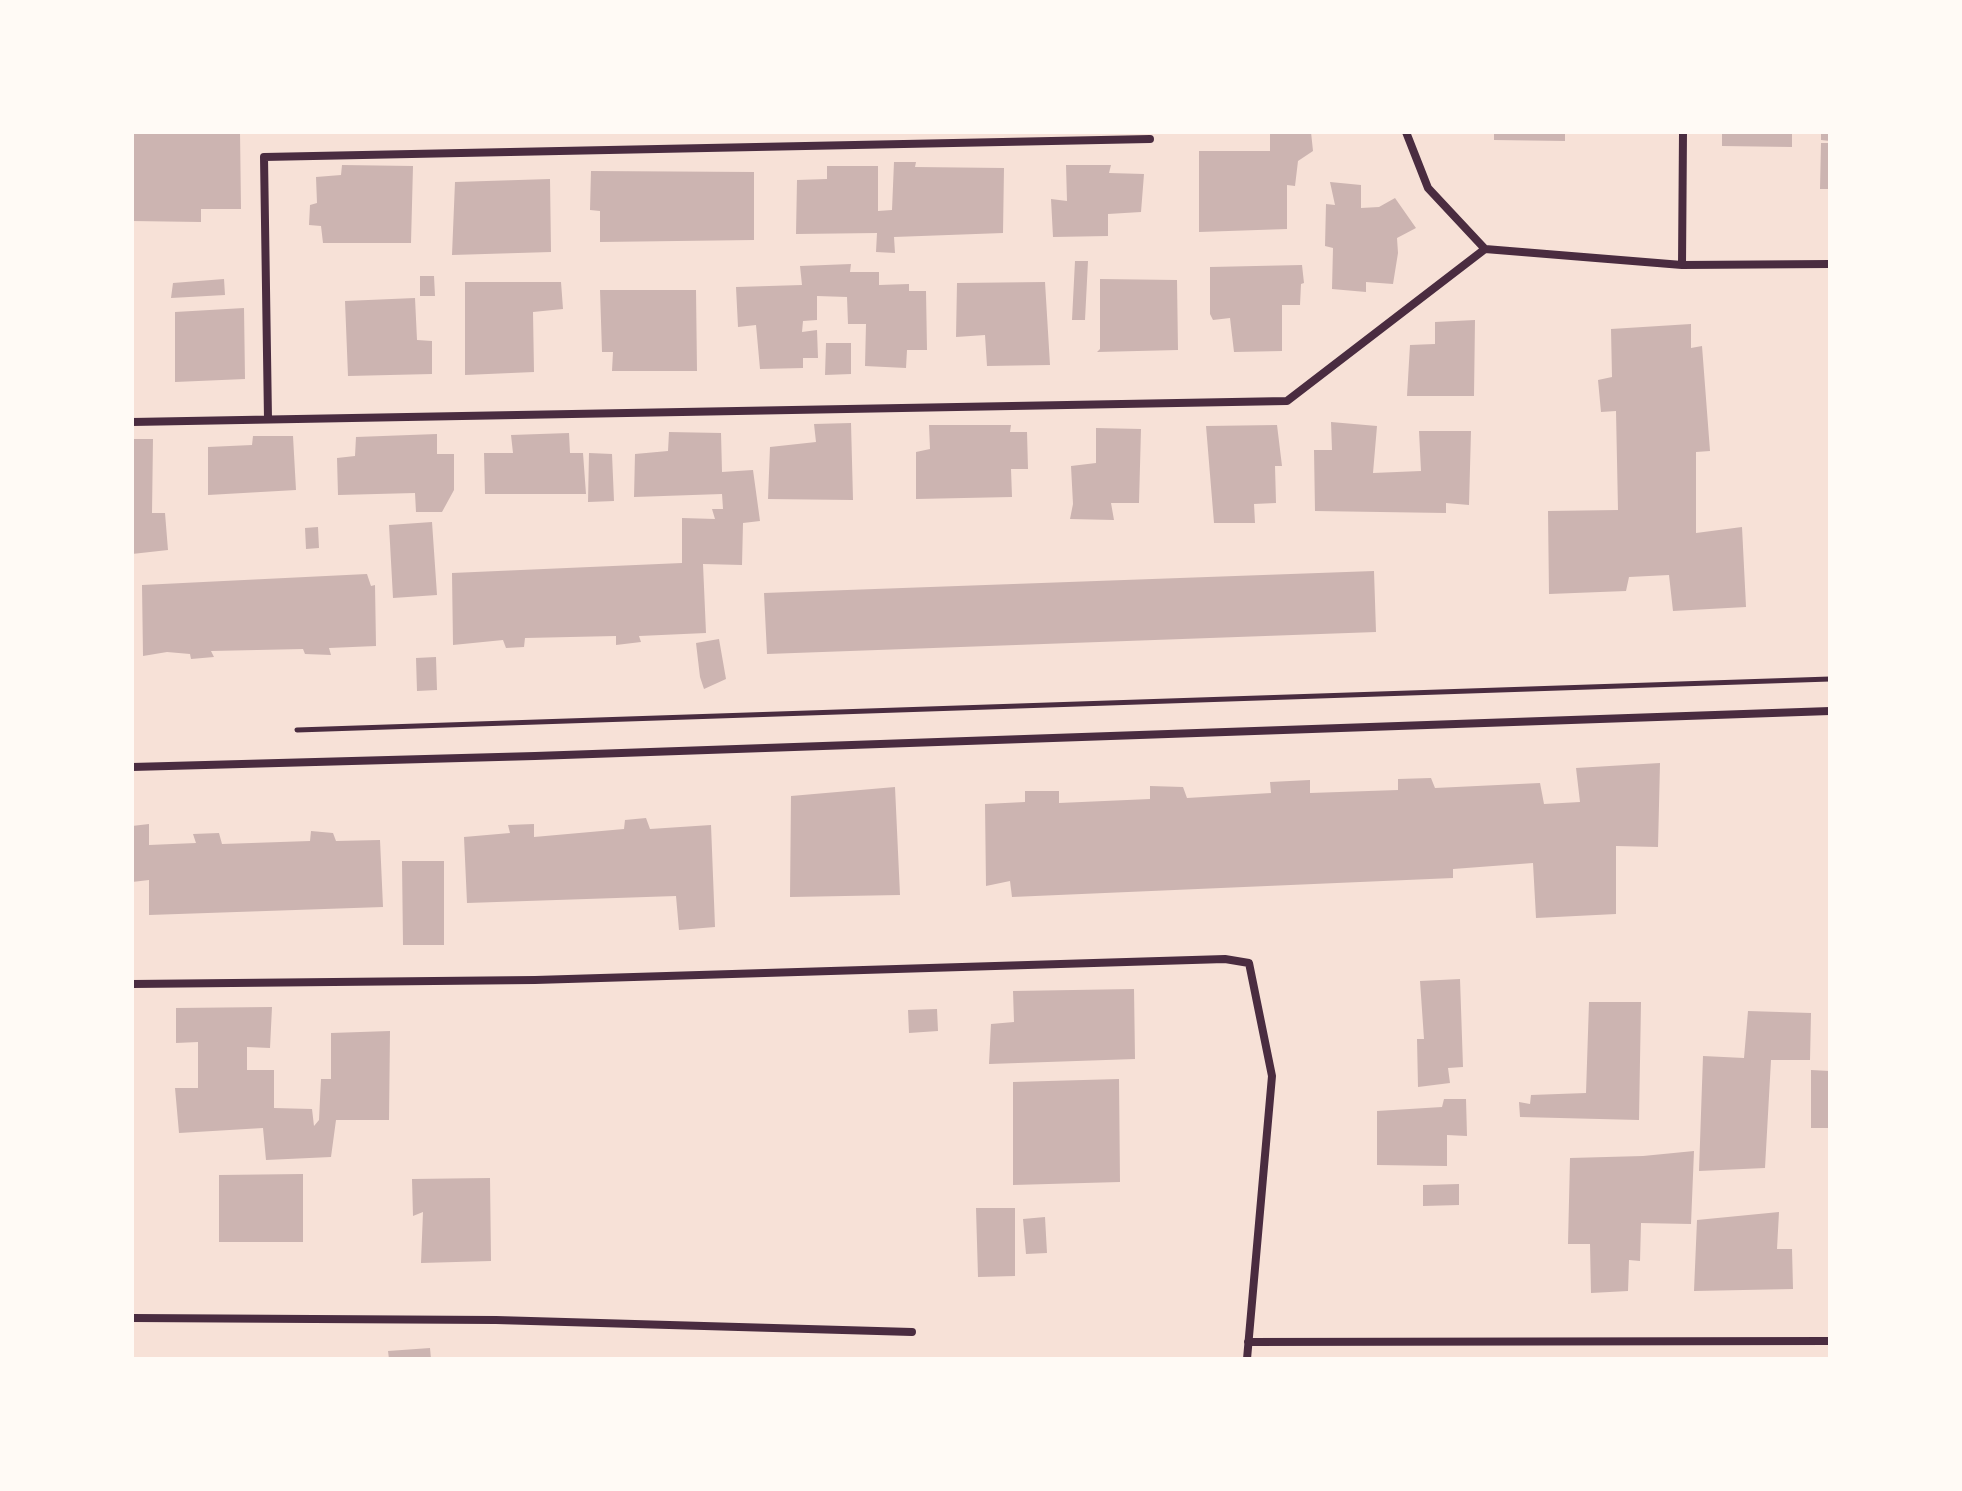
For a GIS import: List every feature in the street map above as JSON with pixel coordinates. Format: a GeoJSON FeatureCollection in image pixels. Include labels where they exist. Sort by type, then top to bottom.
{"type":"FeatureCollection","features":[{"type":"Feature","properties":{"kind":"street"},"geometry":{"type":"LineString","coordinates":[[1406,132],[1428,188],[1485,249]]}},
{"type":"Feature","properties":{"kind":"street"},"geometry":{"type":"LineString","coordinates":[[1682,265],[1683,132]]}},
{"type":"Feature","properties":{"kind":"street"},"geometry":{"type":"LineString","coordinates":[[268,419],[264,157],[1150,139]]}},
{"type":"Feature","properties":{"kind":"street"},"geometry":{"type":"LineString","coordinates":[[132,422],[1287,401],[1485,249],[1682,265],[1830,264]]}},
{"type":"Feature","properties":{"kind":"street"},"geometry":{"type":"LineString","coordinates":[[132,767],[599,754],[1830,711]]}},
{"type":"Feature","properties":{"kind":"street"},"geometry":{"type":"LineString","coordinates":[[132,984],[535,980],[1225,959],[1249,963],[1272,1076],[1247,1359]]}},
{"type":"Feature","properties":{"kind":"street"},"geometry":{"type":"LineString","coordinates":[[132,1318],[496,1320],[912,1332]]}},
{"type":"Feature","properties":{"kind":"street"},"geometry":{"type":"LineString","coordinates":[[1248,1342],[1830,1341]]}},
{"type":"Feature","properties":{"kind":"path"},"geometry":{"type":"LineString","coordinates":[[291,731],[1830,679]]}},
{"type":"Feature","properties":{"kind":"building"},"geometry":{"type":"Polygon","coordinates":[[[132,132],[240,132],[241,209],[201,209],[201,222],[132,221],[132,132]]]}},
{"type":"Feature","properties":{"kind":"building"},"geometry":{"type":"Polygon","coordinates":[[[1311,132],[1313,151],[1298,161],[1295,186],[1287,185],[1287,229],[1199,232],[1199,151],[1270,151],[1270,134],[1311,132]]]}},
{"type":"Feature","properties":{"kind":"building"},"geometry":{"type":"Polygon","coordinates":[[[1494,132],[1565,132],[1565,141],[1494,140],[1494,132]]]}},
{"type":"Feature","properties":{"kind":"building"},"geometry":{"type":"Polygon","coordinates":[[[1722,132],[1792,132],[1792,147],[1722,146],[1722,132]]]}},
{"type":"Feature","properties":{"kind":"building"},"geometry":{"type":"Polygon","coordinates":[[[1821,132],[1830,132],[1830,141],[1821,140],[1821,132]]]}},
{"type":"Feature","properties":{"kind":"building"},"geometry":{"type":"Polygon","coordinates":[[[1821,143],[1830,143],[1830,189],[1820,189],[1821,143]]]}},
{"type":"Feature","properties":{"kind":"building"},"geometry":{"type":"Polygon","coordinates":[[[894,162],[916,162],[915,167],[1004,168],[1003,233],[894,237],[895,253],[876,252],[877,233],[796,234],[797,180],[827,179],[827,166],[878,166],[878,211],[892,210],[894,162]]]}},
{"type":"Feature","properties":{"kind":"building"},"geometry":{"type":"Polygon","coordinates":[[[342,165],[413,166],[411,243],[323,243],[321,226],[309,225],[310,205],[317,203],[316,177],[341,175],[342,165]]]}},
{"type":"Feature","properties":{"kind":"building"},"geometry":{"type":"Polygon","coordinates":[[[1066,165],[1111,165],[1109,173],[1144,174],[1141,212],[1108,214],[1108,236],[1053,237],[1051,199],[1067,201],[1066,165]]]}},
{"type":"Feature","properties":{"kind":"building"},"geometry":{"type":"Polygon","coordinates":[[[591,171],[754,172],[754,240],[600,242],[600,211],[590,210],[591,171]]]}},
{"type":"Feature","properties":{"kind":"building"},"geometry":{"type":"Polygon","coordinates":[[[550,179],[551,252],[452,255],[455,182],[550,179]]]}},
{"type":"Feature","properties":{"kind":"building"},"geometry":{"type":"Polygon","coordinates":[[[1330,182],[1361,185],[1361,208],[1379,207],[1395,198],[1416,228],[1397,238],[1393,284],[1366,282],[1366,292],[1332,289],[1333,248],[1325,246],[1326,204],[1335,205],[1330,182]]]}},
{"type":"Feature","properties":{"kind":"building"},"geometry":{"type":"Polygon","coordinates":[[[1075,261],[1088,261],[1085,320],[1072,320],[1075,261]]]}},
{"type":"Feature","properties":{"kind":"building"},"geometry":{"type":"Polygon","coordinates":[[[851,264],[850,272],[879,272],[879,285],[909,284],[909,291],[926,291],[927,350],[907,350],[906,368],[865,366],[866,324],[848,324],[847,297],[817,296],[817,320],[803,321],[802,332],[817,330],[818,358],[803,358],[803,368],[760,369],[756,325],[738,327],[736,287],[802,285],[800,266],[851,264]]]}},
{"type":"Feature","properties":{"kind":"building"},"geometry":{"type":"Polygon","coordinates":[[[1302,265],[1304,283],[1301,284],[1300,305],[1282,305],[1282,351],[1234,352],[1230,318],[1213,320],[1210,314],[1210,267],[1302,265]]]}},
{"type":"Feature","properties":{"kind":"building"},"geometry":{"type":"Polygon","coordinates":[[[420,276],[434,276],[435,296],[420,296],[420,276]]]}},
{"type":"Feature","properties":{"kind":"building"},"geometry":{"type":"Polygon","coordinates":[[[224,279],[225,295],[171,298],[173,283],[224,279]]]}},
{"type":"Feature","properties":{"kind":"building"},"geometry":{"type":"Polygon","coordinates":[[[1100,279],[1177,280],[1178,350],[1097,352],[1100,349],[1100,279]]]}},
{"type":"Feature","properties":{"kind":"building"},"geometry":{"type":"Polygon","coordinates":[[[465,282],[561,282],[563,309],[533,312],[534,372],[465,375],[465,282]]]}},
{"type":"Feature","properties":{"kind":"building"},"geometry":{"type":"Polygon","coordinates":[[[1045,282],[1050,365],[987,366],[985,335],[956,337],[957,283],[1045,282]]]}},
{"type":"Feature","properties":{"kind":"building"},"geometry":{"type":"Polygon","coordinates":[[[600,290],[696,290],[697,371],[612,371],[613,352],[602,352],[600,290]]]}},
{"type":"Feature","properties":{"kind":"building"},"geometry":{"type":"Polygon","coordinates":[[[415,298],[417,340],[432,341],[432,374],[348,376],[345,301],[415,298]]]}},
{"type":"Feature","properties":{"kind":"building"},"geometry":{"type":"Polygon","coordinates":[[[244,308],[245,379],[175,382],[175,312],[244,308]]]}},
{"type":"Feature","properties":{"kind":"building"},"geometry":{"type":"Polygon","coordinates":[[[1475,320],[1474,396],[1407,396],[1410,345],[1435,344],[1435,322],[1475,320]]]}},
{"type":"Feature","properties":{"kind":"building"},"geometry":{"type":"Polygon","coordinates":[[[1691,324],[1691,348],[1702,346],[1710,451],[1696,452],[1696,533],[1742,527],[1746,607],[1673,611],[1669,575],[1629,577],[1626,591],[1549,594],[1548,511],[1618,510],[1616,411],[1601,412],[1598,380],[1612,377],[1611,329],[1691,324]]]}},
{"type":"Feature","properties":{"kind":"building"},"geometry":{"type":"Polygon","coordinates":[[[826,343],[851,343],[851,374],[825,375],[826,343]]]}},
{"type":"Feature","properties":{"kind":"building"},"geometry":{"type":"Polygon","coordinates":[[[1331,422],[1377,426],[1373,473],[1421,471],[1419,431],[1471,431],[1469,505],[1446,503],[1446,513],[1315,511],[1314,450],[1332,450],[1331,422]]]}},
{"type":"Feature","properties":{"kind":"building"},"geometry":{"type":"Polygon","coordinates":[[[851,423],[853,500],[768,499],[770,447],[816,442],[814,424],[851,423]]]}},
{"type":"Feature","properties":{"kind":"building"},"geometry":{"type":"Polygon","coordinates":[[[929,425],[1011,425],[1010,432],[1027,432],[1028,469],[1011,469],[1012,497],[916,499],[916,452],[930,449],[929,425]]]}},
{"type":"Feature","properties":{"kind":"building"},"geometry":{"type":"Polygon","coordinates":[[[1277,425],[1282,466],[1275,466],[1276,503],[1254,504],[1255,523],[1214,523],[1206,426],[1277,425]]]}},
{"type":"Feature","properties":{"kind":"building"},"geometry":{"type":"Polygon","coordinates":[[[1096,428],[1141,429],[1139,503],[1111,503],[1114,520],[1070,519],[1073,504],[1071,466],[1096,463],[1096,428]]]}},
{"type":"Feature","properties":{"kind":"building"},"geometry":{"type":"Polygon","coordinates":[[[669,432],[721,433],[722,472],[753,470],[760,521],[743,523],[742,565],[703,564],[706,633],[639,636],[641,642],[616,645],[616,636],[525,638],[524,647],[506,648],[503,640],[453,645],[452,573],[682,563],[682,518],[715,519],[712,509],[723,509],[722,494],[634,497],[635,454],[668,451],[669,432]]]}},
{"type":"Feature","properties":{"kind":"building"},"geometry":{"type":"Polygon","coordinates":[[[569,433],[570,453],[583,453],[586,494],[485,494],[484,453],[513,453],[511,435],[569,433]]]}},
{"type":"Feature","properties":{"kind":"building"},"geometry":{"type":"Polygon","coordinates":[[[437,434],[437,454],[454,454],[454,490],[442,512],[416,512],[415,493],[338,495],[337,458],[355,456],[356,437],[437,434]]]}},
{"type":"Feature","properties":{"kind":"building"},"geometry":{"type":"Polygon","coordinates":[[[253,436],[293,436],[296,490],[208,495],[208,447],[252,445],[253,436]]]}},
{"type":"Feature","properties":{"kind":"building"},"geometry":{"type":"Polygon","coordinates":[[[132,439],[153,439],[152,513],[165,513],[168,550],[132,554],[132,439]]]}},
{"type":"Feature","properties":{"kind":"building"},"geometry":{"type":"Polygon","coordinates":[[[589,453],[612,454],[614,501],[588,502],[589,453]]]}},
{"type":"Feature","properties":{"kind":"building"},"geometry":{"type":"Polygon","coordinates":[[[432,522],[437,595],[393,598],[389,525],[432,522]]]}},
{"type":"Feature","properties":{"kind":"building"},"geometry":{"type":"Polygon","coordinates":[[[318,527],[319,548],[306,549],[305,528],[318,527]]]}},
{"type":"Feature","properties":{"kind":"building"},"geometry":{"type":"Polygon","coordinates":[[[1374,571],[1376,632],[767,654],[764,593],[1374,571]]]}},
{"type":"Feature","properties":{"kind":"building"},"geometry":{"type":"Polygon","coordinates":[[[367,574],[371,586],[375,585],[376,646],[329,648],[331,655],[305,654],[303,649],[211,651],[214,657],[191,659],[190,654],[167,652],[143,656],[142,585],[367,574]]]}},
{"type":"Feature","properties":{"kind":"building"},"geometry":{"type":"Polygon","coordinates":[[[719,639],[726,679],[704,689],[696,643],[719,639]]]}},
{"type":"Feature","properties":{"kind":"building"},"geometry":{"type":"Polygon","coordinates":[[[436,657],[437,690],[417,691],[416,658],[436,657]]]}},
{"type":"Feature","properties":{"kind":"building"},"geometry":{"type":"Polygon","coordinates":[[[1660,763],[1658,847],[1616,846],[1616,914],[1536,918],[1533,863],[1453,869],[1453,878],[1012,897],[1010,881],[986,886],[985,804],[1025,802],[1025,791],[1059,791],[1059,803],[1150,799],[1150,786],[1183,787],[1187,798],[1271,793],[1270,782],[1310,780],[1310,793],[1398,790],[1398,779],[1431,778],[1435,788],[1540,783],[1544,804],[1580,802],[1576,768],[1660,763]]]}},
{"type":"Feature","properties":{"kind":"building"},"geometry":{"type":"Polygon","coordinates":[[[895,787],[900,895],[790,897],[791,796],[895,787]]]}},
{"type":"Feature","properties":{"kind":"building"},"geometry":{"type":"Polygon","coordinates":[[[646,818],[650,829],[711,825],[715,927],[679,930],[676,896],[467,903],[464,837],[510,833],[508,825],[534,824],[534,837],[624,829],[625,820],[646,818]]]}},
{"type":"Feature","properties":{"kind":"building"},"geometry":{"type":"Polygon","coordinates":[[[149,824],[149,845],[196,843],[193,834],[219,833],[222,844],[310,841],[311,831],[333,833],[336,841],[380,840],[383,907],[149,915],[149,880],[132,882],[132,826],[149,824]]]}},
{"type":"Feature","properties":{"kind":"building"},"geometry":{"type":"Polygon","coordinates":[[[402,861],[444,861],[444,945],[403,945],[402,861]]]}},
{"type":"Feature","properties":{"kind":"building"},"geometry":{"type":"Polygon","coordinates":[[[1460,979],[1463,1067],[1448,1068],[1450,1083],[1418,1087],[1417,1039],[1424,1039],[1420,981],[1460,979]]]}},
{"type":"Feature","properties":{"kind":"building"},"geometry":{"type":"Polygon","coordinates":[[[1134,989],[1135,1059],[989,1064],[991,1024],[1014,1022],[1013,991],[1134,989]]]}},
{"type":"Feature","properties":{"kind":"building"},"geometry":{"type":"Polygon","coordinates":[[[1589,1002],[1641,1002],[1639,1120],[1520,1117],[1519,1102],[1530,1104],[1531,1095],[1586,1093],[1589,1002]]]}},
{"type":"Feature","properties":{"kind":"building"},"geometry":{"type":"Polygon","coordinates":[[[272,1007],[270,1048],[247,1047],[247,1070],[274,1070],[274,1108],[312,1109],[314,1126],[319,1120],[321,1079],[331,1079],[331,1033],[390,1031],[389,1120],[336,1120],[331,1157],[266,1160],[263,1128],[179,1133],[175,1088],[198,1088],[198,1042],[176,1043],[176,1008],[272,1007]]]}},
{"type":"Feature","properties":{"kind":"building"},"geometry":{"type":"Polygon","coordinates":[[[937,1009],[938,1031],[909,1033],[908,1010],[937,1009]]]}},
{"type":"Feature","properties":{"kind":"building"},"geometry":{"type":"Polygon","coordinates":[[[1748,1011],[1811,1013],[1810,1060],[1771,1060],[1765,1168],[1699,1171],[1703,1056],[1744,1058],[1748,1011]]]}},
{"type":"Feature","properties":{"kind":"building"},"geometry":{"type":"Polygon","coordinates":[[[1811,1070],[1830,1071],[1830,1128],[1811,1128],[1811,1070]]]}},
{"type":"Feature","properties":{"kind":"building"},"geometry":{"type":"Polygon","coordinates":[[[1119,1079],[1120,1182],[1013,1185],[1013,1082],[1119,1079]]]}},
{"type":"Feature","properties":{"kind":"building"},"geometry":{"type":"Polygon","coordinates":[[[1444,1099],[1466,1099],[1467,1136],[1447,1135],[1447,1166],[1377,1165],[1377,1111],[1442,1107],[1444,1099]]]}},
{"type":"Feature","properties":{"kind":"building"},"geometry":{"type":"Polygon","coordinates":[[[1694,1151],[1691,1224],[1641,1223],[1640,1261],[1629,1260],[1628,1291],[1591,1293],[1590,1244],[1568,1244],[1570,1158],[1694,1151]]]}},
{"type":"Feature","properties":{"kind":"building"},"geometry":{"type":"Polygon","coordinates":[[[303,1174],[303,1242],[219,1242],[219,1175],[303,1174]]]}},
{"type":"Feature","properties":{"kind":"building"},"geometry":{"type":"Polygon","coordinates":[[[490,1178],[491,1261],[421,1263],[423,1212],[413,1216],[412,1179],[490,1178]]]}},
{"type":"Feature","properties":{"kind":"building"},"geometry":{"type":"Polygon","coordinates":[[[1459,1184],[1459,1205],[1423,1206],[1423,1185],[1459,1184]]]}},
{"type":"Feature","properties":{"kind":"building"},"geometry":{"type":"Polygon","coordinates":[[[976,1208],[1015,1208],[1015,1276],[978,1277],[976,1208]]]}},
{"type":"Feature","properties":{"kind":"building"},"geometry":{"type":"Polygon","coordinates":[[[1779,1212],[1777,1249],[1792,1249],[1793,1289],[1694,1291],[1697,1220],[1779,1212]]]}},
{"type":"Feature","properties":{"kind":"building"},"geometry":{"type":"Polygon","coordinates":[[[1045,1217],[1047,1253],[1026,1254],[1023,1219],[1045,1217]]]}},
{"type":"Feature","properties":{"kind":"building"},"geometry":{"type":"Polygon","coordinates":[[[430,1348],[431,1359],[389,1359],[388,1351],[430,1348]]]}}]}
